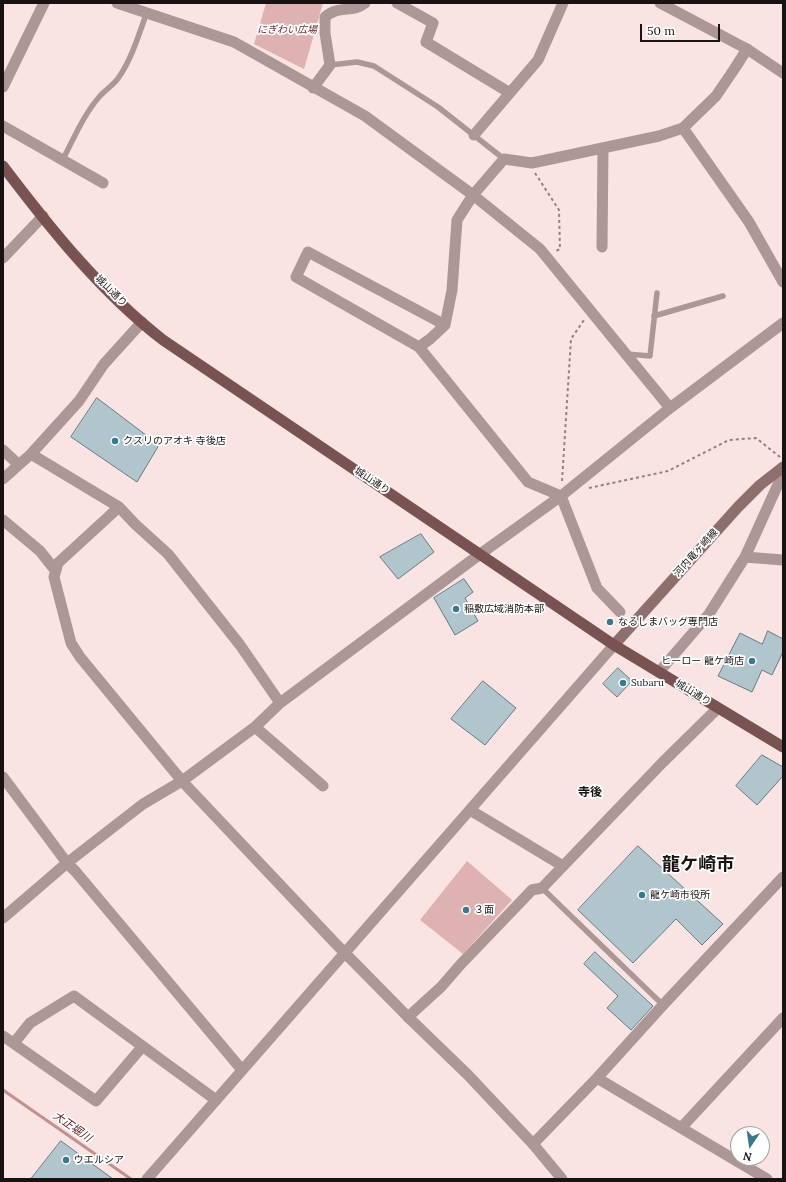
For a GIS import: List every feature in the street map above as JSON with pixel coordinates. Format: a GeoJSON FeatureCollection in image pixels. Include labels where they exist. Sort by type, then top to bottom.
{"type":"FeatureCollection","features":[{"type":"Feature","properties":{"kind":"main road","name":"城山通り"},"geometry":{"type":"LineString","coordinates":[[3,166],[42,216],[95,276],[142,322],[172,346],[614,645],[783,747]]}},
{"type":"Feature","properties":{"kind":"main road","name":"河内竜ヶ崎線"},"geometry":{"type":"LineString","coordinates":[[614,645],[738,507],[783,465]]}},
{"type":"Feature","properties":{"kind":"street"},"geometry":{"type":"LineString","coordinates":[[3,87],[44,3]]}},
{"type":"Feature","properties":{"kind":"street"},"geometry":{"type":"LineString","coordinates":[[117,3],[234,42],[365,116],[473,195],[540,249],[670,408]]}},
{"type":"Feature","properties":{"kind":"street"},"geometry":{"type":"LineString","coordinates":[[313,88],[330,65],[325,33],[325,17],[331,11],[360,7],[366,3]]}},
{"type":"Feature","properties":{"kind":"street"},"geometry":{"type":"LineString","coordinates":[[397,3],[433,23],[426,42],[510,93]]}},
{"type":"Feature","properties":{"kind":"street"},"geometry":{"type":"LineString","coordinates":[[474,135],[538,60],[563,3]]}},
{"type":"Feature","properties":{"kind":"street"},"geometry":{"type":"LineString","coordinates":[[660,3],[747,49],[783,74]]}},
{"type":"Feature","properties":{"kind":"street"},"geometry":{"type":"LineString","coordinates":[[419,347],[445,325],[452,290],[457,220],[473,195],[504,159],[532,163],[659,136],[683,128],[716,96],[747,49]]}},
{"type":"Feature","properties":{"kind":"street"},"geometry":{"type":"LineString","coordinates":[[3,126],[103,183]]}},
{"type":"Feature","properties":{"kind":"street"},"geometry":{"type":"LineString","coordinates":[[683,128],[749,222],[783,282]]}},
{"type":"Feature","properties":{"kind":"street"},"geometry":{"type":"LineString","coordinates":[[602,247],[603,148]]}},
{"type":"Feature","properties":{"kind":"street"},"geometry":{"type":"LineString","coordinates":[[3,258],[42,216]]}},
{"type":"Feature","properties":{"kind":"street"},"geometry":{"type":"LineString","coordinates":[[445,325],[308,252],[296,277],[419,347],[528,482],[561,496],[597,588],[620,612]]}},
{"type":"Feature","properties":{"kind":"street"},"geometry":{"type":"LineString","coordinates":[[3,479],[31,454],[79,401],[104,364],[142,322]]}},
{"type":"Feature","properties":{"kind":"street"},"geometry":{"type":"LineString","coordinates":[[3,918],[67,863],[143,804],[182,781],[255,726],[280,703],[480,554],[561,496],[670,408],[783,323]]}},
{"type":"Feature","properties":{"kind":"street"},"geometry":{"type":"LineString","coordinates":[[3,450],[18,464]]}},
{"type":"Feature","properties":{"kind":"street"},"geometry":{"type":"LineString","coordinates":[[31,454],[119,507],[168,554],[240,645],[280,703]]}},
{"type":"Feature","properties":{"kind":"street"},"geometry":{"type":"LineString","coordinates":[[659,672],[709,614],[745,557],[780,480],[783,465]]}},
{"type":"Feature","properties":{"kind":"street"},"geometry":{"type":"LineString","coordinates":[[119,507],[58,564],[55,570],[54,577],[71,643],[80,657],[182,781],[345,953],[468,1075],[533,1144],[562,1179]]}},
{"type":"Feature","properties":{"kind":"street"},"geometry":{"type":"LineString","coordinates":[[3,520],[36,546],[55,570]]}},
{"type":"Feature","properties":{"kind":"street"},"geometry":{"type":"LineString","coordinates":[[745,557],[783,560]]}},
{"type":"Feature","properties":{"kind":"street"},"geometry":{"type":"LineString","coordinates":[[147,1179],[614,645]]}},
{"type":"Feature","properties":{"kind":"street"},"geometry":{"type":"LineString","coordinates":[[408,1017],[441,987],[532,890],[542,888],[657,768],[718,708]]}},
{"type":"Feature","properties":{"kind":"street"},"geometry":{"type":"LineString","coordinates":[[255,726],[323,786]]}},
{"type":"Feature","properties":{"kind":"street"},"geometry":{"type":"LineString","coordinates":[[3,777],[67,863],[242,1070]]}},
{"type":"Feature","properties":{"kind":"street"},"geometry":{"type":"LineString","coordinates":[[470,810],[563,866]]}},
{"type":"Feature","properties":{"kind":"street"},"geometry":{"type":"LineString","coordinates":[[533,1144],[597,1078],[783,877]]}},
{"type":"Feature","properties":{"kind":"street"},"geometry":{"type":"LineString","coordinates":[[14,1043],[30,1023],[74,996],[216,1100]]}},
{"type":"Feature","properties":{"kind":"street"},"geometry":{"type":"LineString","coordinates":[[681,1128],[783,1018]]}},
{"type":"Feature","properties":{"kind":"street"},"geometry":{"type":"LineString","coordinates":[[3,1036],[96,1101],[142,1047]]}},
{"type":"Feature","properties":{"kind":"street"},"geometry":{"type":"LineString","coordinates":[[597,1078],[767,1179]]}},
{"type":"Feature","properties":{"kind":"lane"},"geometry":{"type":"LineString","coordinates":[[63,159],[99,96],[112,86],[119,78],[126,65],[147,12]]}},
{"type":"Feature","properties":{"kind":"lane"},"geometry":{"type":"LineString","coordinates":[[330,65],[357,62],[374,66],[438,107],[504,159]]}},
{"type":"Feature","properties":{"kind":"lane"},"geometry":{"type":"LineString","coordinates":[[625,353],[650,356],[657,293]]}},
{"type":"Feature","properties":{"kind":"lane"},"geometry":{"type":"LineString","coordinates":[[654,316],[723,296]]}},
{"type":"Feature","properties":{"kind":"lane"},"geometry":{"type":"LineString","coordinates":[[542,888],[663,1005]]}},
{"type":"Feature","properties":{"kind":"path"},"geometry":{"type":"LineString","coordinates":[[527,163],[559,210],[560,249],[546,257]]}},
{"type":"Feature","properties":{"kind":"path"},"geometry":{"type":"LineString","coordinates":[[561,496],[570,339],[590,311]]}},
{"type":"Feature","properties":{"kind":"path"},"geometry":{"type":"LineString","coordinates":[[575,485],[587,489],[668,471],[729,440],[756,438],[783,465]]}},
{"type":"Feature","properties":{"kind":"green space","name":"にぎわい広場"},"geometry":{"type":"Polygon","coordinates":[[[266,3],[323,3],[304,69],[254,44],[266,3]]]}},
{"type":"Feature","properties":{"kind":"green space","name":"３面"},"geometry":{"type":"Polygon","coordinates":[[[467,861],[512,900],[463,954],[420,920],[467,861]]]}},
{"type":"Feature","properties":{"kind":"building","name":"クスリのアオキ 寺後店"},"geometry":{"type":"Polygon","coordinates":[[[97,398],[159,445],[137,482],[71,437],[97,398]]]}},
{"type":"Feature","properties":{"kind":"building"},"geometry":{"type":"Polygon","coordinates":[[[421,534],[434,552],[398,579],[380,557],[421,534]]]}},
{"type":"Feature","properties":{"kind":"building","name":"稲敷広域消防本部"},"geometry":{"type":"Polygon","coordinates":[[[464,579],[473,592],[465,598],[478,621],[455,635],[434,598],[464,579]]]}},
{"type":"Feature","properties":{"kind":"building","name":"ヒーロー 龍ケ崎店"},"geometry":{"type":"Polygon","coordinates":[[[768,631],[783,639],[783,652],[772,675],[762,670],[752,692],[718,676],[740,633],[762,644],[768,631]]]}},
{"type":"Feature","properties":{"kind":"building"},"geometry":{"type":"Polygon","coordinates":[[[618,668],[632,681],[617,697],[603,684],[618,668]]]}},
{"type":"Feature","properties":{"kind":"building"},"geometry":{"type":"Polygon","coordinates":[[[483,681],[516,708],[485,745],[451,719],[483,681]]]}},
{"type":"Feature","properties":{"kind":"building"},"geometry":{"type":"Polygon","coordinates":[[[762,755],[783,767],[783,776],[757,805],[736,786],[762,755]]]}},
{"type":"Feature","properties":{"kind":"building","name":"龍ケ崎市役所"},"geometry":{"type":"Polygon","coordinates":[[[638,846],[723,924],[702,945],[676,919],[633,963],[578,910],[638,846]]]}},
{"type":"Feature","properties":{"kind":"building"},"geometry":{"type":"Polygon","coordinates":[[[595,952],[653,1006],[631,1030],[607,1008],[618,996],[584,964],[595,952]]]}},
{"type":"Feature","properties":{"kind":"building","name":"ウエルシア"},"geometry":{"type":"Polygon","coordinates":[[[61,1141],[113,1179],[31,1179],[61,1141]]]}},
{"type":"Feature","properties":{"kind":"waterway","name":"大正堀川"},"geometry":{"type":"LineString","coordinates":[[3,1090],[131,1179]]}},
{"type":"Feature","properties":{"kind":"place","name":"クスリのアオキ 寺後店"},"geometry":{"type":"Point","coordinates":[115,441]}},
{"type":"Feature","properties":{"kind":"place","name":"稲敷広域消防本部"},"geometry":{"type":"Point","coordinates":[456,609]}},
{"type":"Feature","properties":{"kind":"place","name":"なるしまバッグ専門店"},"geometry":{"type":"Point","coordinates":[610,622]}},
{"type":"Feature","properties":{"kind":"place","name":"ヒーロー 龍ケ崎店"},"geometry":{"type":"Point","coordinates":[752,661]}},
{"type":"Feature","properties":{"kind":"place","name":"Subaru"},"geometry":{"type":"Point","coordinates":[623,683]}},
{"type":"Feature","properties":{"kind":"place","name":"龍ケ崎市役所"},"geometry":{"type":"Point","coordinates":[642,895]}},
{"type":"Feature","properties":{"kind":"place","name":"３面"},"geometry":{"type":"Point","coordinates":[466,910]}},
{"type":"Feature","properties":{"kind":"place","name":"ウエルシア"},"geometry":{"type":"Point","coordinates":[66,1160]}},
{"type":"Feature","properties":{"kind":"district","name":"寺後"},"geometry":{"type":"Point","coordinates":[590,793]}},
{"type":"Feature","properties":{"kind":"district","name":"龍ケ崎市"},"geometry":{"type":"Point","coordinates":[698,865]}}]}
